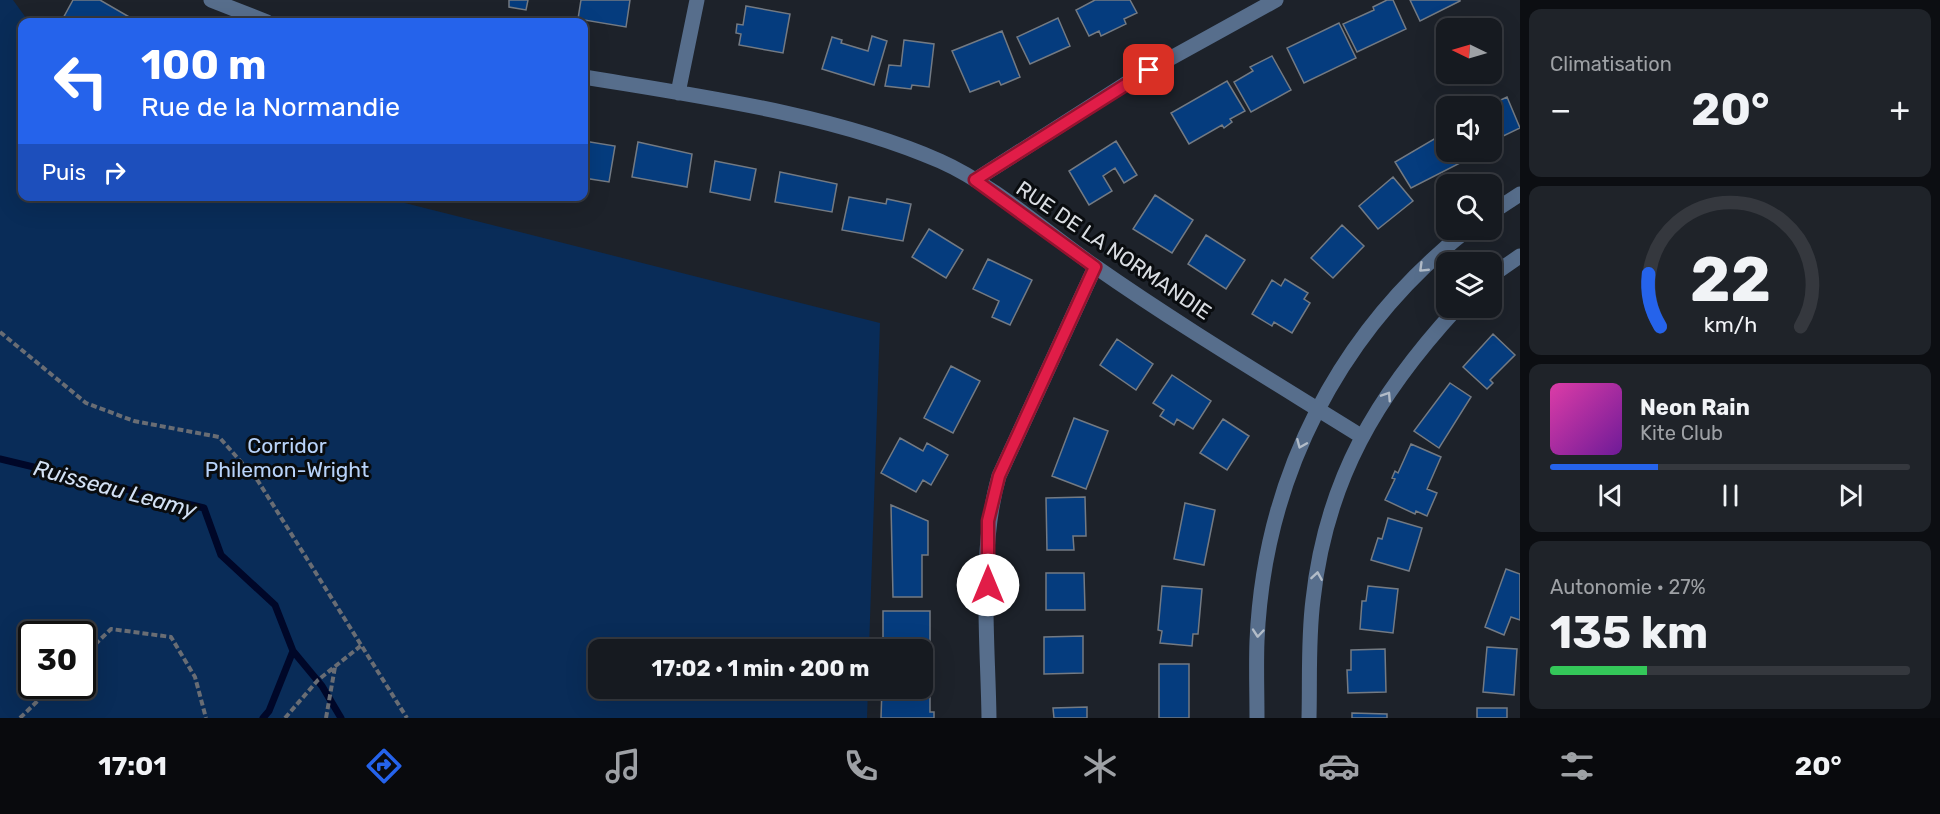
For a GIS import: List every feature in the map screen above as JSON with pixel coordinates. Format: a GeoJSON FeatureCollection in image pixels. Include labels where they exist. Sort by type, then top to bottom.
{"type":"FeatureCollection","features":[{"type":"Feature","properties":{"kind":"street"},"geometry":{"type":"LineString","coordinates":[[211,0],[257,18]]}},
{"type":"Feature","properties":{"kind":"street"},"geometry":{"type":"LineString","coordinates":[[678,93],[697,0]]}},
{"type":"Feature","properties":{"kind":"street"},"geometry":{"type":"LineString","coordinates":[[975,180],[1133,79],[1276,0]]}},
{"type":"Feature","properties":{"kind":"street","name":"RUE DE LA NORMANDIE"},"geometry":{"type":"LineString","coordinates":[[588,78],[678,93],[839,126],[907,147],[942,162],[975,180],[1095,267],[1361,436]]}},
{"type":"Feature","properties":{"kind":"street"},"geometry":{"type":"LineString","coordinates":[[1502,206],[1520,194]]}},
{"type":"Feature","properties":{"kind":"street"},"geometry":{"type":"LineString","coordinates":[[1257,718],[1257,640],[1270,547],[1295,458],[1317,408],[1342,363],[1372,323],[1412,279],[1456,240]]}},
{"type":"Feature","properties":{"kind":"street"},"geometry":{"type":"LineString","coordinates":[[1502,268],[1520,256]]}},
{"type":"Feature","properties":{"kind":"street"},"geometry":{"type":"LineString","coordinates":[[989,718],[987,541],[992,500],[999,476],[1095,267]]}},
{"type":"Feature","properties":{"kind":"street"},"geometry":{"type":"LineString","coordinates":[[1309,718],[1310,635],[1320,558],[1337,495],[1361,436],[1401,374],[1449,318]]}},
{"type":"Feature","properties":{"kind":"path"},"geometry":{"type":"LineString","coordinates":[[0,332],[86,404],[134,421],[219,437],[258,480],[363,644],[407,718]]}},
{"type":"Feature","properties":{"kind":"path"},"geometry":{"type":"LineString","coordinates":[[96,643],[111,629],[171,637],[195,677],[206,718]]}},
{"type":"Feature","properties":{"kind":"path"},"geometry":{"type":"LineString","coordinates":[[285,718],[318,680],[363,644]]}},
{"type":"Feature","properties":{"kind":"path"},"geometry":{"type":"LineString","coordinates":[[326,718],[335,666]]}},
{"type":"Feature","properties":{"kind":"path"},"geometry":{"type":"LineString","coordinates":[[20,718],[40,699]]}},
{"type":"Feature","properties":{"kind":"green space","name":"Corridor Philemon-Wright"},"geometry":{"type":"Polygon","coordinates":[[[0,0],[13,0],[26,18],[18,18],[18,201],[397,201],[880,323],[869,639],[588,639],[588,699],[868,699],[867,718],[0,718],[0,0]]]}},
{"type":"Feature","properties":{"kind":"building"},"geometry":{"type":"Polygon","coordinates":[[[73,0],[100,0],[131,18],[63,18],[73,0]]]}},
{"type":"Feature","properties":{"kind":"building"},"geometry":{"type":"Polygon","coordinates":[[[509,0],[528,0],[526,10],[509,7],[509,0]]]}},
{"type":"Feature","properties":{"kind":"building"},"geometry":{"type":"Polygon","coordinates":[[[581,0],[630,0],[626,27],[588,21],[588,18],[578,18],[581,0]]]}},
{"type":"Feature","properties":{"kind":"building"},"geometry":{"type":"Polygon","coordinates":[[[1095,0],[1130,0],[1137,13],[1124,19],[1126,24],[1101,36],[1099,31],[1089,36],[1076,10],[1095,0]]]}},
{"type":"Feature","properties":{"kind":"building"},"geometry":{"type":"Polygon","coordinates":[[[1387,0],[1393,0],[1406,29],[1357,52],[1343,24],[1374,10],[1373,7],[1387,0]]]}},
{"type":"Feature","properties":{"kind":"building"},"geometry":{"type":"Polygon","coordinates":[[[1410,0],[1460,0],[1460,1],[1420,21],[1410,0]]]}},
{"type":"Feature","properties":{"kind":"building"},"geometry":{"type":"Polygon","coordinates":[[[746,6],[790,14],[783,53],[739,45],[741,34],[736,33],[737,24],[743,25],[746,6]]]}},
{"type":"Feature","properties":{"kind":"building"},"geometry":{"type":"Polygon","coordinates":[[[1058,18],[1070,46],[1030,64],[1017,37],[1058,18]]]}},
{"type":"Feature","properties":{"kind":"building"},"geometry":{"type":"Polygon","coordinates":[[[1339,23],[1356,58],[1304,83],[1287,48],[1339,23]]]}},
{"type":"Feature","properties":{"kind":"building"},"geometry":{"type":"Polygon","coordinates":[[[1002,31],[1020,77],[1001,85],[999,81],[970,92],[952,51],[1002,31]]]}},
{"type":"Feature","properties":{"kind":"building"},"geometry":{"type":"Polygon","coordinates":[[[872,36],[887,41],[874,85],[822,69],[832,37],[842,40],[841,43],[868,51],[872,36]]]}},
{"type":"Feature","properties":{"kind":"building"},"geometry":{"type":"Polygon","coordinates":[[[904,40],[934,44],[929,87],[912,85],[911,89],[885,86],[889,65],[901,66],[904,40]]]}},
{"type":"Feature","properties":{"kind":"building"},"geometry":{"type":"Polygon","coordinates":[[[1272,56],[1291,90],[1251,112],[1234,82],[1253,71],[1250,67],[1272,56]]]}},
{"type":"Feature","properties":{"kind":"building"},"geometry":{"type":"Polygon","coordinates":[[[1227,81],[1245,111],[1230,119],[1232,122],[1224,128],[1222,125],[1189,144],[1171,113],[1227,81]]]}},
{"type":"Feature","properties":{"kind":"building"},"geometry":{"type":"Polygon","coordinates":[[[1507,97],[1520,128],[1502,137],[1502,99],[1507,97]]]}},
{"type":"Feature","properties":{"kind":"building"},"geometry":{"type":"Polygon","coordinates":[[[1436,138],[1436,162],[1462,162],[1411,188],[1395,162],[1436,138]]]}},
{"type":"Feature","properties":{"kind":"building"},"geometry":{"type":"Polygon","coordinates":[[[1116,141],[1137,175],[1124,183],[1115,168],[1103,176],[1112,191],[1089,205],[1069,171],[1116,141]]]}},
{"type":"Feature","properties":{"kind":"building"},"geometry":{"type":"Polygon","coordinates":[[[588,142],[615,146],[609,182],[588,179],[588,142]]]}},
{"type":"Feature","properties":{"kind":"building"},"geometry":{"type":"Polygon","coordinates":[[[638,142],[692,154],[687,187],[632,177],[638,142]]]}},
{"type":"Feature","properties":{"kind":"building"},"geometry":{"type":"Polygon","coordinates":[[[715,161],[756,169],[750,200],[710,192],[715,161]]]}},
{"type":"Feature","properties":{"kind":"building"},"geometry":{"type":"Polygon","coordinates":[[[780,172],[837,184],[832,212],[775,202],[780,172]]]}},
{"type":"Feature","properties":{"kind":"building"},"geometry":{"type":"Polygon","coordinates":[[[1393,177],[1413,201],[1378,229],[1359,206],[1393,177]]]}},
{"type":"Feature","properties":{"kind":"building"},"geometry":{"type":"Polygon","coordinates":[[[1155,195],[1193,220],[1172,253],[1133,229],[1155,195]]]}},
{"type":"Feature","properties":{"kind":"building"},"geometry":{"type":"Polygon","coordinates":[[[849,197],[886,204],[887,199],[911,204],[903,241],[842,230],[849,197]]]}},
{"type":"Feature","properties":{"kind":"building"},"geometry":{"type":"Polygon","coordinates":[[[1342,225],[1364,246],[1333,278],[1311,258],[1342,225]]]}},
{"type":"Feature","properties":{"kind":"building"},"geometry":{"type":"Polygon","coordinates":[[[929,229],[963,250],[946,278],[912,257],[929,229]]]}},
{"type":"Feature","properties":{"kind":"building"},"geometry":{"type":"Polygon","coordinates":[[[1206,235],[1245,260],[1226,289],[1188,264],[1206,235]]]}},
{"type":"Feature","properties":{"kind":"building"},"geometry":{"type":"Polygon","coordinates":[[[988,259],[1032,280],[1010,325],[992,317],[999,301],[973,289],[988,259]]]}},
{"type":"Feature","properties":{"kind":"building"},"geometry":{"type":"Polygon","coordinates":[[[1285,279],[1308,293],[1304,299],[1310,303],[1292,333],[1274,322],[1272,326],[1252,314],[1272,280],[1281,286],[1285,279]]]}},
{"type":"Feature","properties":{"kind":"building"},"geometry":{"type":"Polygon","coordinates":[[[1493,334],[1515,355],[1490,380],[1493,383],[1487,389],[1463,367],[1493,334]]]}},
{"type":"Feature","properties":{"kind":"building"},"geometry":{"type":"Polygon","coordinates":[[[1117,339],[1153,364],[1136,390],[1100,365],[1117,339]]]}},
{"type":"Feature","properties":{"kind":"building"},"geometry":{"type":"Polygon","coordinates":[[[951,366],[980,381],[953,433],[924,418],[951,366]]]}},
{"type":"Feature","properties":{"kind":"building"},"geometry":{"type":"Polygon","coordinates":[[[1172,375],[1211,401],[1193,429],[1177,419],[1174,425],[1160,416],[1164,410],[1153,403],[1172,375]]]}},
{"type":"Feature","properties":{"kind":"building"},"geometry":{"type":"Polygon","coordinates":[[[1450,383],[1471,397],[1439,448],[1414,431],[1450,383]]]}},
{"type":"Feature","properties":{"kind":"building"},"geometry":{"type":"Polygon","coordinates":[[[1074,418],[1108,431],[1086,489],[1052,476],[1074,418]]]}},
{"type":"Feature","properties":{"kind":"building"},"geometry":{"type":"Polygon","coordinates":[[[1223,419],[1249,436],[1227,470],[1200,453],[1223,419]]]}},
{"type":"Feature","properties":{"kind":"building"},"geometry":{"type":"Polygon","coordinates":[[[900,438],[923,451],[927,443],[948,455],[931,485],[923,480],[916,492],[881,473],[900,438]]]}},
{"type":"Feature","properties":{"kind":"building"},"geometry":{"type":"Polygon","coordinates":[[[1411,444],[1441,457],[1427,489],[1437,493],[1427,516],[1416,511],[1415,514],[1385,500],[1395,479],[1392,478],[1395,471],[1398,473],[1411,444]]]}},
{"type":"Feature","properties":{"kind":"building"},"geometry":{"type":"Polygon","coordinates":[[[1085,497],[1086,536],[1073,536],[1074,550],[1047,550],[1046,498],[1085,497]]]}},
{"type":"Feature","properties":{"kind":"building"},"geometry":{"type":"Polygon","coordinates":[[[1185,503],[1215,510],[1204,565],[1174,559],[1185,503]]]}},
{"type":"Feature","properties":{"kind":"building"},"geometry":{"type":"Polygon","coordinates":[[[891,505],[928,521],[928,555],[922,555],[922,597],[893,597],[891,505]]]}},
{"type":"Feature","properties":{"kind":"building"},"geometry":{"type":"Polygon","coordinates":[[[1388,518],[1422,528],[1409,571],[1371,560],[1378,538],[1382,539],[1388,518]]]}},
{"type":"Feature","properties":{"kind":"building"},"geometry":{"type":"Polygon","coordinates":[[[1506,569],[1520,574],[1520,620],[1511,617],[1504,635],[1485,627],[1506,569]]]}},
{"type":"Feature","properties":{"kind":"building"},"geometry":{"type":"Polygon","coordinates":[[[1046,573],[1084,573],[1085,610],[1046,610],[1046,573]]]}},
{"type":"Feature","properties":{"kind":"building"},"geometry":{"type":"Polygon","coordinates":[[[1162,586],[1202,589],[1198,634],[1193,634],[1192,646],[1160,643],[1162,631],[1158,630],[1162,586]]]}},
{"type":"Feature","properties":{"kind":"building"},"geometry":{"type":"Polygon","coordinates":[[[1368,586],[1398,589],[1393,633],[1360,629],[1362,601],[1366,601],[1368,586]]]}},
{"type":"Feature","properties":{"kind":"building"},"geometry":{"type":"Polygon","coordinates":[[[883,611],[930,611],[930,639],[883,639],[883,611]]]}},
{"type":"Feature","properties":{"kind":"building"},"geometry":{"type":"Polygon","coordinates":[[[1083,636],[1083,673],[1044,674],[1044,637],[1083,636]]]}},
{"type":"Feature","properties":{"kind":"building"},"geometry":{"type":"Polygon","coordinates":[[[1487,647],[1517,649],[1514,695],[1483,692],[1487,647]]]}},
{"type":"Feature","properties":{"kind":"building"},"geometry":{"type":"Polygon","coordinates":[[[1385,649],[1386,692],[1348,693],[1347,670],[1351,670],[1351,650],[1385,649]]]}},
{"type":"Feature","properties":{"kind":"building"},"geometry":{"type":"Polygon","coordinates":[[[1159,664],[1189,664],[1189,718],[1159,718],[1159,664]]]}},
{"type":"Feature","properties":{"kind":"building"},"geometry":{"type":"Polygon","coordinates":[[[882,699],[930,699],[930,712],[934,712],[934,718],[881,718],[882,699]]]}},
{"type":"Feature","properties":{"kind":"building"},"geometry":{"type":"Polygon","coordinates":[[[1087,707],[1087,718],[1054,718],[1053,708],[1087,707]]]}},
{"type":"Feature","properties":{"kind":"building"},"geometry":{"type":"Polygon","coordinates":[[[1477,708],[1507,708],[1507,718],[1477,718],[1477,708]]]}},
{"type":"Feature","properties":{"kind":"building"},"geometry":{"type":"Polygon","coordinates":[[[1352,713],[1387,714],[1387,718],[1352,718],[1352,713]]]}},
{"type":"Feature","properties":{"kind":"waterway","name":"Ruisseau Leamy"},"geometry":{"type":"LineString","coordinates":[[0,459],[204,508],[221,555],[275,605],[293,651],[269,711],[263,718]]}},
{"type":"Feature","properties":{"kind":"waterway"},"geometry":{"type":"LineString","coordinates":[[293,651],[322,686],[341,718]]}},
{"type":"Feature","properties":{"kind":"route"},"geometry":{"type":"LineString","coordinates":[[988,585],[988,521],[999,476],[1095,267],[975,180],[1149,70]]}}]}
